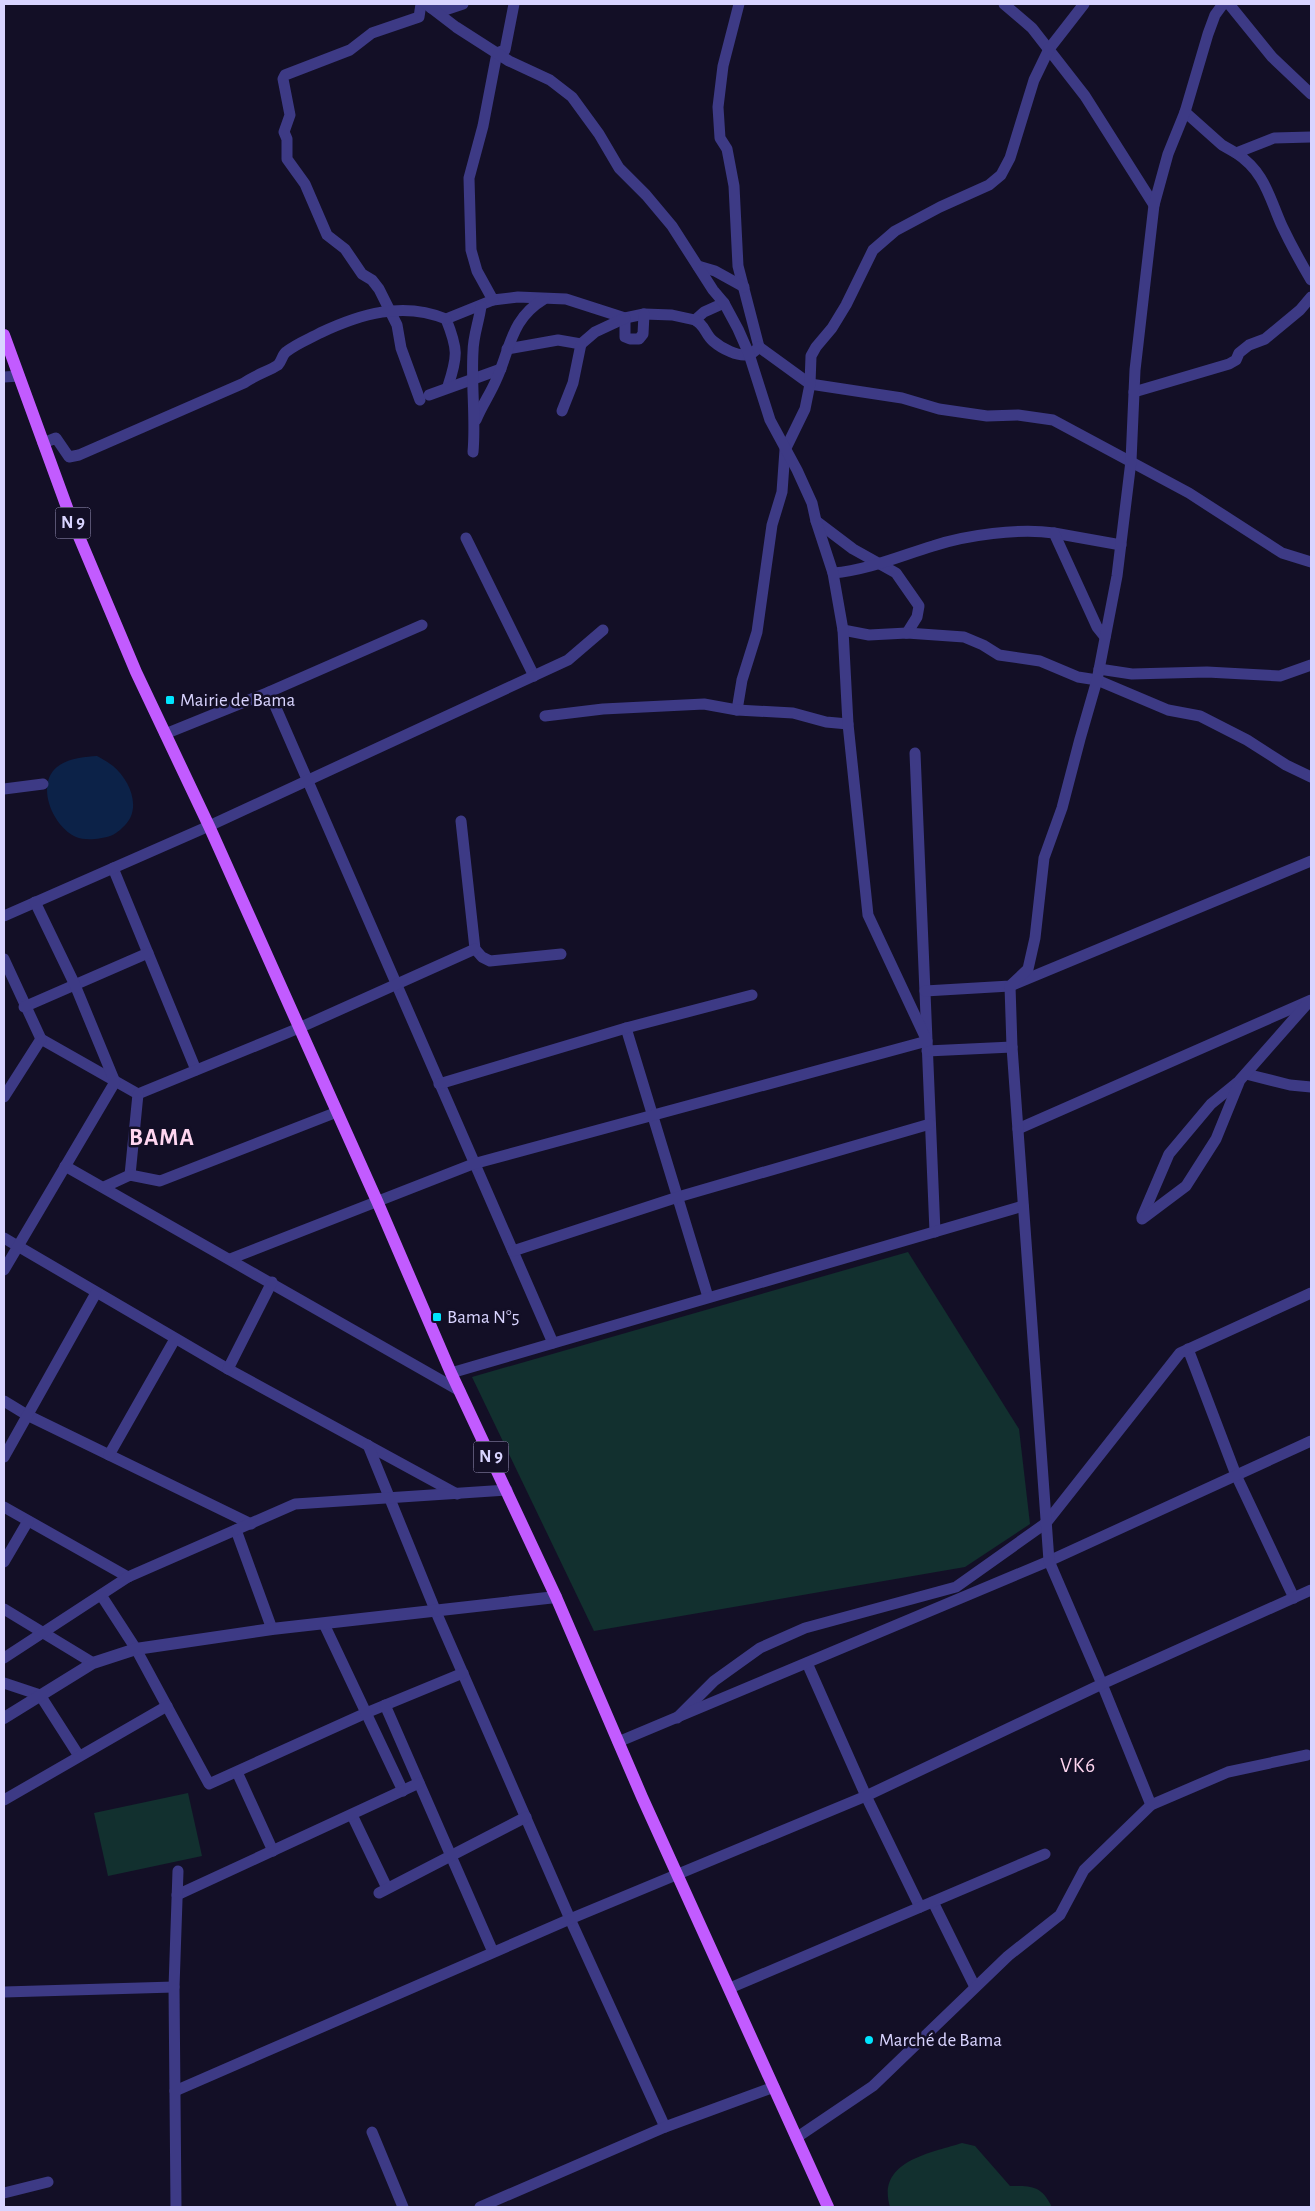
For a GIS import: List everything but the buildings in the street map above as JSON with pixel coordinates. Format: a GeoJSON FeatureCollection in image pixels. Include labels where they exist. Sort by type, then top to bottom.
{"type":"FeatureCollection","features":[{"type":"Feature","properties":{"kind":"main road","name":"N 9"},"geometry":{"type":"LineString","coordinates":[[4,334],[43,442],[114,622],[209,826],[377,1201],[451,1373],[556,1597],[618,1742],[828,2207]]}},
{"type":"Feature","properties":{"kind":"street"},"geometry":{"type":"LineString","coordinates":[[426,5],[445,10],[463,4]]}},
{"type":"Feature","properties":{"kind":"street"},"geometry":{"type":"LineString","coordinates":[[497,53],[505,50],[514,4]]}},
{"type":"Feature","properties":{"kind":"street"},"geometry":{"type":"LineString","coordinates":[[739,4],[723,66],[718,107],[720,138],[727,149],[734,186],[738,266],[759,347],[810,384],[902,398],[939,409],[978,414],[1018,415],[1053,420],[1189,493],[1282,553],[1311,562]]}},
{"type":"Feature","properties":{"kind":"street"},"geometry":{"type":"LineString","coordinates":[[1004,4],[1032,28],[1085,96],[1154,205]]}},
{"type":"Feature","properties":{"kind":"street"},"geometry":{"type":"LineString","coordinates":[[737,710],[742,680],[757,632],[772,525],[782,492],[785,450],[805,409],[810,384],[811,356],[846,305],[873,250],[895,231],[940,206],[989,185],[1001,175],[1010,158],[1034,80],[1049,49],[1084,4]]}},
{"type":"Feature","properties":{"kind":"street"},"geometry":{"type":"LineString","coordinates":[[1152,1805],[1049,1561],[1012,1046],[1010,986],[1028,969],[1036,938],[1044,858],[1062,808],[1098,674],[1117,576],[1131,461],[1134,392],[1154,205],[1168,154],[1184,112],[1208,34],[1215,15],[1223,4]]}},
{"type":"Feature","properties":{"kind":"street"},"geometry":{"type":"LineString","coordinates":[[1229,4],[1272,57],[1311,94]]}},
{"type":"Feature","properties":{"kind":"street"},"geometry":{"type":"LineString","coordinates":[[426,5],[497,53],[550,80],[572,97],[619,168],[646,195],[672,226],[713,290],[724,303],[749,354],[770,420],[785,450],[798,470],[812,503],[833,573],[843,630],[848,724],[868,916],[927,1046]]}},
{"type":"Feature","properties":{"kind":"street"},"geometry":{"type":"LineString","coordinates":[[426,5],[419,18],[372,33],[350,50],[284,75],[283,79],[290,114],[284,132],[288,146],[287,159],[305,184],[327,235],[345,249],[362,274],[372,280],[379,289],[397,325],[401,348],[425,398],[448,386],[501,368]]}},
{"type":"Feature","properties":{"kind":"street"},"geometry":{"type":"LineString","coordinates":[[494,300],[477,271],[471,250],[469,178],[497,53]]}},
{"type":"Feature","properties":{"kind":"street"},"geometry":{"type":"LineString","coordinates":[[1184,112],[1222,145],[1248,161],[1263,180],[1282,226],[1311,280]]}},
{"type":"Feature","properties":{"kind":"street"},"geometry":{"type":"LineString","coordinates":[[1236,153],[1274,138],[1311,137]]}},
{"type":"Feature","properties":{"kind":"street"},"geometry":{"type":"LineString","coordinates":[[698,266],[715,271],[744,287]]}},
{"type":"Feature","properties":{"kind":"street"},"geometry":{"type":"LineString","coordinates":[[43,442],[56,438],[69,457],[79,455],[244,383],[279,364],[288,351],[342,322],[361,315],[389,310],[422,312],[446,319],[494,300],[518,297],[566,299],[625,318]]}},
{"type":"Feature","properties":{"kind":"street"},"geometry":{"type":"LineString","coordinates":[[1134,392],[1229,364],[1236,360],[1239,353],[1249,345],[1265,339],[1300,310],[1311,297]]}},
{"type":"Feature","properties":{"kind":"street"},"geometry":{"type":"LineString","coordinates":[[474,424],[501,368],[520,318],[544,299]]}},
{"type":"Feature","properties":{"kind":"street"},"geometry":{"type":"LineString","coordinates":[[695,320],[704,312],[724,303]]}},
{"type":"Feature","properties":{"kind":"street"},"geometry":{"type":"LineString","coordinates":[[473,452],[474,334],[480,318],[481,306]]}},
{"type":"Feature","properties":{"kind":"street"},"geometry":{"type":"LineString","coordinates":[[562,411],[573,383],[581,344],[595,332],[625,318],[644,314],[672,315],[695,320],[703,324],[712,340],[737,354],[749,354],[759,347]]}},
{"type":"Feature","properties":{"kind":"street"},"geometry":{"type":"LineString","coordinates":[[625,318],[625,336],[630,339],[639,339],[642,334],[644,314]]}},
{"type":"Feature","properties":{"kind":"street"},"geometry":{"type":"LineString","coordinates":[[446,319],[456,352],[455,364],[448,386]]}},
{"type":"Feature","properties":{"kind":"street"},"geometry":{"type":"LineString","coordinates":[[507,349],[558,340],[581,344]]}},
{"type":"Feature","properties":{"kind":"street"},"geometry":{"type":"LineString","coordinates":[[4,377],[19,376]]}},
{"type":"Feature","properties":{"kind":"street"},"geometry":{"type":"LineString","coordinates":[[816,521],[853,549],[896,573],[919,606],[917,617],[907,633]]}},
{"type":"Feature","properties":{"kind":"street"},"geometry":{"type":"LineString","coordinates":[[833,573],[854,571],[936,544],[987,535],[1034,530],[1121,545]]}},
{"type":"Feature","properties":{"kind":"street"},"geometry":{"type":"LineString","coordinates":[[1054,533],[1097,627],[1105,637]]}},
{"type":"Feature","properties":{"kind":"street"},"geometry":{"type":"LineString","coordinates":[[466,538],[534,676]]}},
{"type":"Feature","properties":{"kind":"street"},"geometry":{"type":"LineString","coordinates":[[165,734],[269,692],[422,625]]}},
{"type":"Feature","properties":{"kind":"street"},"geometry":{"type":"LineString","coordinates":[[4,916],[209,826],[568,660],[603,630]]}},
{"type":"Feature","properties":{"kind":"street"},"geometry":{"type":"LineString","coordinates":[[843,630],[869,635],[907,633],[964,637],[983,645],[999,655],[1040,661],[1078,677],[1098,674],[1207,672],[1280,676],[1311,665]]}},
{"type":"Feature","properties":{"kind":"street"},"geometry":{"type":"LineString","coordinates":[[1098,674],[1168,710],[1200,716],[1246,740],[1286,765],[1311,777]]}},
{"type":"Feature","properties":{"kind":"street"},"geometry":{"type":"LineString","coordinates":[[269,692],[473,1164],[553,1343]]}},
{"type":"Feature","properties":{"kind":"street"},"geometry":{"type":"LineString","coordinates":[[545,716],[562,712],[654,705],[704,704],[737,710],[793,713],[826,722],[848,724]]}},
{"type":"Feature","properties":{"kind":"street"},"geometry":{"type":"LineString","coordinates":[[915,753],[935,1232]]}},
{"type":"Feature","properties":{"kind":"street"},"geometry":{"type":"LineString","coordinates":[[4,789],[43,784]]}},
{"type":"Feature","properties":{"kind":"street"},"geometry":{"type":"LineString","coordinates":[[461,820],[475,949],[482,957],[490,960],[561,954]]}},
{"type":"Feature","properties":{"kind":"street"},"geometry":{"type":"LineString","coordinates":[[925,991],[1010,986],[1311,861]]}},
{"type":"Feature","properties":{"kind":"street"},"geometry":{"type":"LineString","coordinates":[[113,868],[196,1070]]}},
{"type":"Feature","properties":{"kind":"street"},"geometry":{"type":"LineString","coordinates":[[35,902],[75,985],[115,1082]]}},
{"type":"Feature","properties":{"kind":"street"},"geometry":{"type":"LineString","coordinates":[[138,1094],[298,1028],[475,949]]}},
{"type":"Feature","properties":{"kind":"street"},"geometry":{"type":"LineString","coordinates":[[24,1007],[148,953]]}},
{"type":"Feature","properties":{"kind":"street"},"geometry":{"type":"LineString","coordinates":[[4,959],[7,975],[41,1039],[138,1094]]}},
{"type":"Feature","properties":{"kind":"street"},"geometry":{"type":"LineString","coordinates":[[439,1084],[626,1028],[752,995]]}},
{"type":"Feature","properties":{"kind":"street"},"geometry":{"type":"LineString","coordinates":[[1018,1129],[1311,1001]]}},
{"type":"Feature","properties":{"kind":"street"},"geometry":{"type":"LineString","coordinates":[[1243,1077],[1216,1139],[1186,1186],[1142,1219],[1169,1154],[1211,1104],[1243,1077],[1311,1001]]}},
{"type":"Feature","properties":{"kind":"street"},"geometry":{"type":"LineString","coordinates":[[626,1028],[708,1298]]}},
{"type":"Feature","properties":{"kind":"street"},"geometry":{"type":"LineString","coordinates":[[4,1097],[41,1039]]}},
{"type":"Feature","properties":{"kind":"street"},"geometry":{"type":"LineString","coordinates":[[230,1259],[473,1164],[927,1046],[1012,1046]]}},
{"type":"Feature","properties":{"kind":"street"},"geometry":{"type":"LineString","coordinates":[[1243,1077],[1311,1087]]}},
{"type":"Feature","properties":{"kind":"street"},"geometry":{"type":"LineString","coordinates":[[4,1270],[115,1082]]}},
{"type":"Feature","properties":{"kind":"street"},"geometry":{"type":"LineString","coordinates":[[130,1175],[138,1094]]}},
{"type":"Feature","properties":{"kind":"street"},"geometry":{"type":"LineString","coordinates":[[104,1187],[130,1175],[160,1180],[337,1112]]}},
{"type":"Feature","properties":{"kind":"street"},"geometry":{"type":"LineString","coordinates":[[513,1250],[678,1197],[930,1124]]}},
{"type":"Feature","properties":{"kind":"street"},"geometry":{"type":"LineString","coordinates":[[65,1166],[272,1282],[460,1391]]}},
{"type":"Feature","properties":{"kind":"street"},"geometry":{"type":"LineString","coordinates":[[451,1373],[1023,1206]]}},
{"type":"Feature","properties":{"kind":"street"},"geometry":{"type":"LineString","coordinates":[[4,1238],[228,1369],[457,1494]]}},
{"type":"Feature","properties":{"kind":"street"},"geometry":{"type":"LineString","coordinates":[[228,1369],[272,1282]]}},
{"type":"Feature","properties":{"kind":"street"},"geometry":{"type":"LineString","coordinates":[[4,1457],[96,1292]]}},
{"type":"Feature","properties":{"kind":"street"},"geometry":{"type":"LineString","coordinates":[[677,1718],[714,1681],[760,1648],[805,1628],[956,1587],[1046,1523],[1180,1352],[1311,1293]]}},
{"type":"Feature","properties":{"kind":"street"},"geometry":{"type":"LineString","coordinates":[[109,1454],[176,1339]]}},
{"type":"Feature","properties":{"kind":"street"},"geometry":{"type":"LineString","coordinates":[[1188,1349],[1236,1475],[1294,1598]]}},
{"type":"Feature","properties":{"kind":"street"},"geometry":{"type":"LineString","coordinates":[[4,1401],[28,1415],[251,1524]]}},
{"type":"Feature","properties":{"kind":"street"},"geometry":{"type":"LineString","coordinates":[[618,1742],[1049,1561],[1311,1441]]}},
{"type":"Feature","properties":{"kind":"street"},"geometry":{"type":"LineString","coordinates":[[368,1445],[436,1612],[570,1919],[665,2126]]}},
{"type":"Feature","properties":{"kind":"street"},"geometry":{"type":"LineString","coordinates":[[4,1658],[128,1577],[295,1504],[507,1490]]}},
{"type":"Feature","properties":{"kind":"street"},"geometry":{"type":"LineString","coordinates":[[4,1507],[128,1577]]}},
{"type":"Feature","properties":{"kind":"street"},"geometry":{"type":"LineString","coordinates":[[4,1562],[28,1521]]}},
{"type":"Feature","properties":{"kind":"street"},"geometry":{"type":"LineString","coordinates":[[236,1530],[272,1629]]}},
{"type":"Feature","properties":{"kind":"street"},"geometry":{"type":"LineString","coordinates":[[175,2091],[570,1919],[866,1796],[1102,1684],[1311,1590]]}},
{"type":"Feature","properties":{"kind":"street"},"geometry":{"type":"LineString","coordinates":[[101,1595],[136,1648],[209,1784],[366,1713],[463,1673]]}},
{"type":"Feature","properties":{"kind":"street"},"geometry":{"type":"LineString","coordinates":[[4,1718],[93,1663],[136,1648],[272,1629],[556,1597]]}},
{"type":"Feature","properties":{"kind":"street"},"geometry":{"type":"LineString","coordinates":[[4,1609],[93,1663]]}},
{"type":"Feature","properties":{"kind":"street"},"geometry":{"type":"LineString","coordinates":[[324,1624],[403,1791]]}},
{"type":"Feature","properties":{"kind":"street"},"geometry":{"type":"LineString","coordinates":[[807,1663],[866,1796],[920,1907]]}},
{"type":"Feature","properties":{"kind":"street"},"geometry":{"type":"LineString","coordinates":[[4,1683],[40,1695],[79,1756]]}},
{"type":"Feature","properties":{"kind":"street"},"geometry":{"type":"LineString","coordinates":[[385,1705],[493,1952]]}},
{"type":"Feature","properties":{"kind":"street"},"geometry":{"type":"LineString","coordinates":[[4,1800],[167,1706]]}},
{"type":"Feature","properties":{"kind":"street"},"geometry":{"type":"LineString","coordinates":[[796,2138],[873,2086],[1008,1956],[1060,1915],[1084,1870],[1152,1805],[1228,1772],[1307,1755]]}},
{"type":"Feature","properties":{"kind":"street"},"geometry":{"type":"LineString","coordinates":[[237,1772],[273,1851]]}},
{"type":"Feature","properties":{"kind":"street"},"geometry":{"type":"LineString","coordinates":[[177,1895],[419,1783]]}},
{"type":"Feature","properties":{"kind":"street"},"geometry":{"type":"LineString","coordinates":[[352,1815],[383,1890],[526,1817]]}},
{"type":"Feature","properties":{"kind":"street"},"geometry":{"type":"LineString","coordinates":[[730,1988],[1045,1854]]}},
{"type":"Feature","properties":{"kind":"street"},"geometry":{"type":"LineString","coordinates":[[176,2207],[174,1987],[178,1871]]}},
{"type":"Feature","properties":{"kind":"street"},"geometry":{"type":"LineString","coordinates":[[933,1902],[975,1987]]}},
{"type":"Feature","properties":{"kind":"street"},"geometry":{"type":"LineString","coordinates":[[4,1992],[174,1987]]}},
{"type":"Feature","properties":{"kind":"street"},"geometry":{"type":"LineString","coordinates":[[480,2207],[665,2126],[774,2087]]}},
{"type":"Feature","properties":{"kind":"street"},"geometry":{"type":"LineString","coordinates":[[372,2132],[404,2207]]}},
{"type":"Feature","properties":{"kind":"street"},"geometry":{"type":"LineString","coordinates":[[4,2193],[48,2182]]}},
{"type":"Feature","properties":{"kind":"green space"},"geometry":{"type":"Polygon","coordinates":[[[908,1252],[1019,1429],[1030,1524],[965,1567],[594,1631],[472,1377],[908,1252]]]}},
{"type":"Feature","properties":{"kind":"green space"},"geometry":{"type":"Polygon","coordinates":[[[188,1793],[202,1856],[108,1876],[94,1813],[188,1793]]]}},
{"type":"Feature","properties":{"kind":"green space"},"geometry":{"type":"Polygon","coordinates":[[[962,2143],[975,2146],[1010,2186],[1035,2188],[1044,2194],[1052,2207],[890,2207],[888,2191],[891,2179],[898,2169],[922,2156],[962,2143]]]}},
{"type":"Feature","properties":{"kind":"water"},"geometry":{"type":"Polygon","coordinates":[[[97,756],[113,766],[125,780],[132,796],[132,813],[128,821],[113,835],[98,839],[80,838],[68,832],[54,815],[47,794],[47,784],[51,775],[61,764],[76,759],[97,756]]]}},
{"type":"Feature","properties":{"kind":"place","name":"Mairie de Bama"},"geometry":{"type":"Point","coordinates":[170,700]}},
{"type":"Feature","properties":{"kind":"place","name":"Bama N°5"},"geometry":{"type":"Point","coordinates":[437,1317]}},
{"type":"Feature","properties":{"kind":"place","name":"Marché de Bama"},"geometry":{"type":"Point","coordinates":[869,2040]}},
{"type":"Feature","properties":{"kind":"district","name":"BAMA"},"geometry":{"type":"Point","coordinates":[162,1138]}},
{"type":"Feature","properties":{"kind":"district","name":"VK6"},"geometry":{"type":"Point","coordinates":[1078,1765]}}]}
